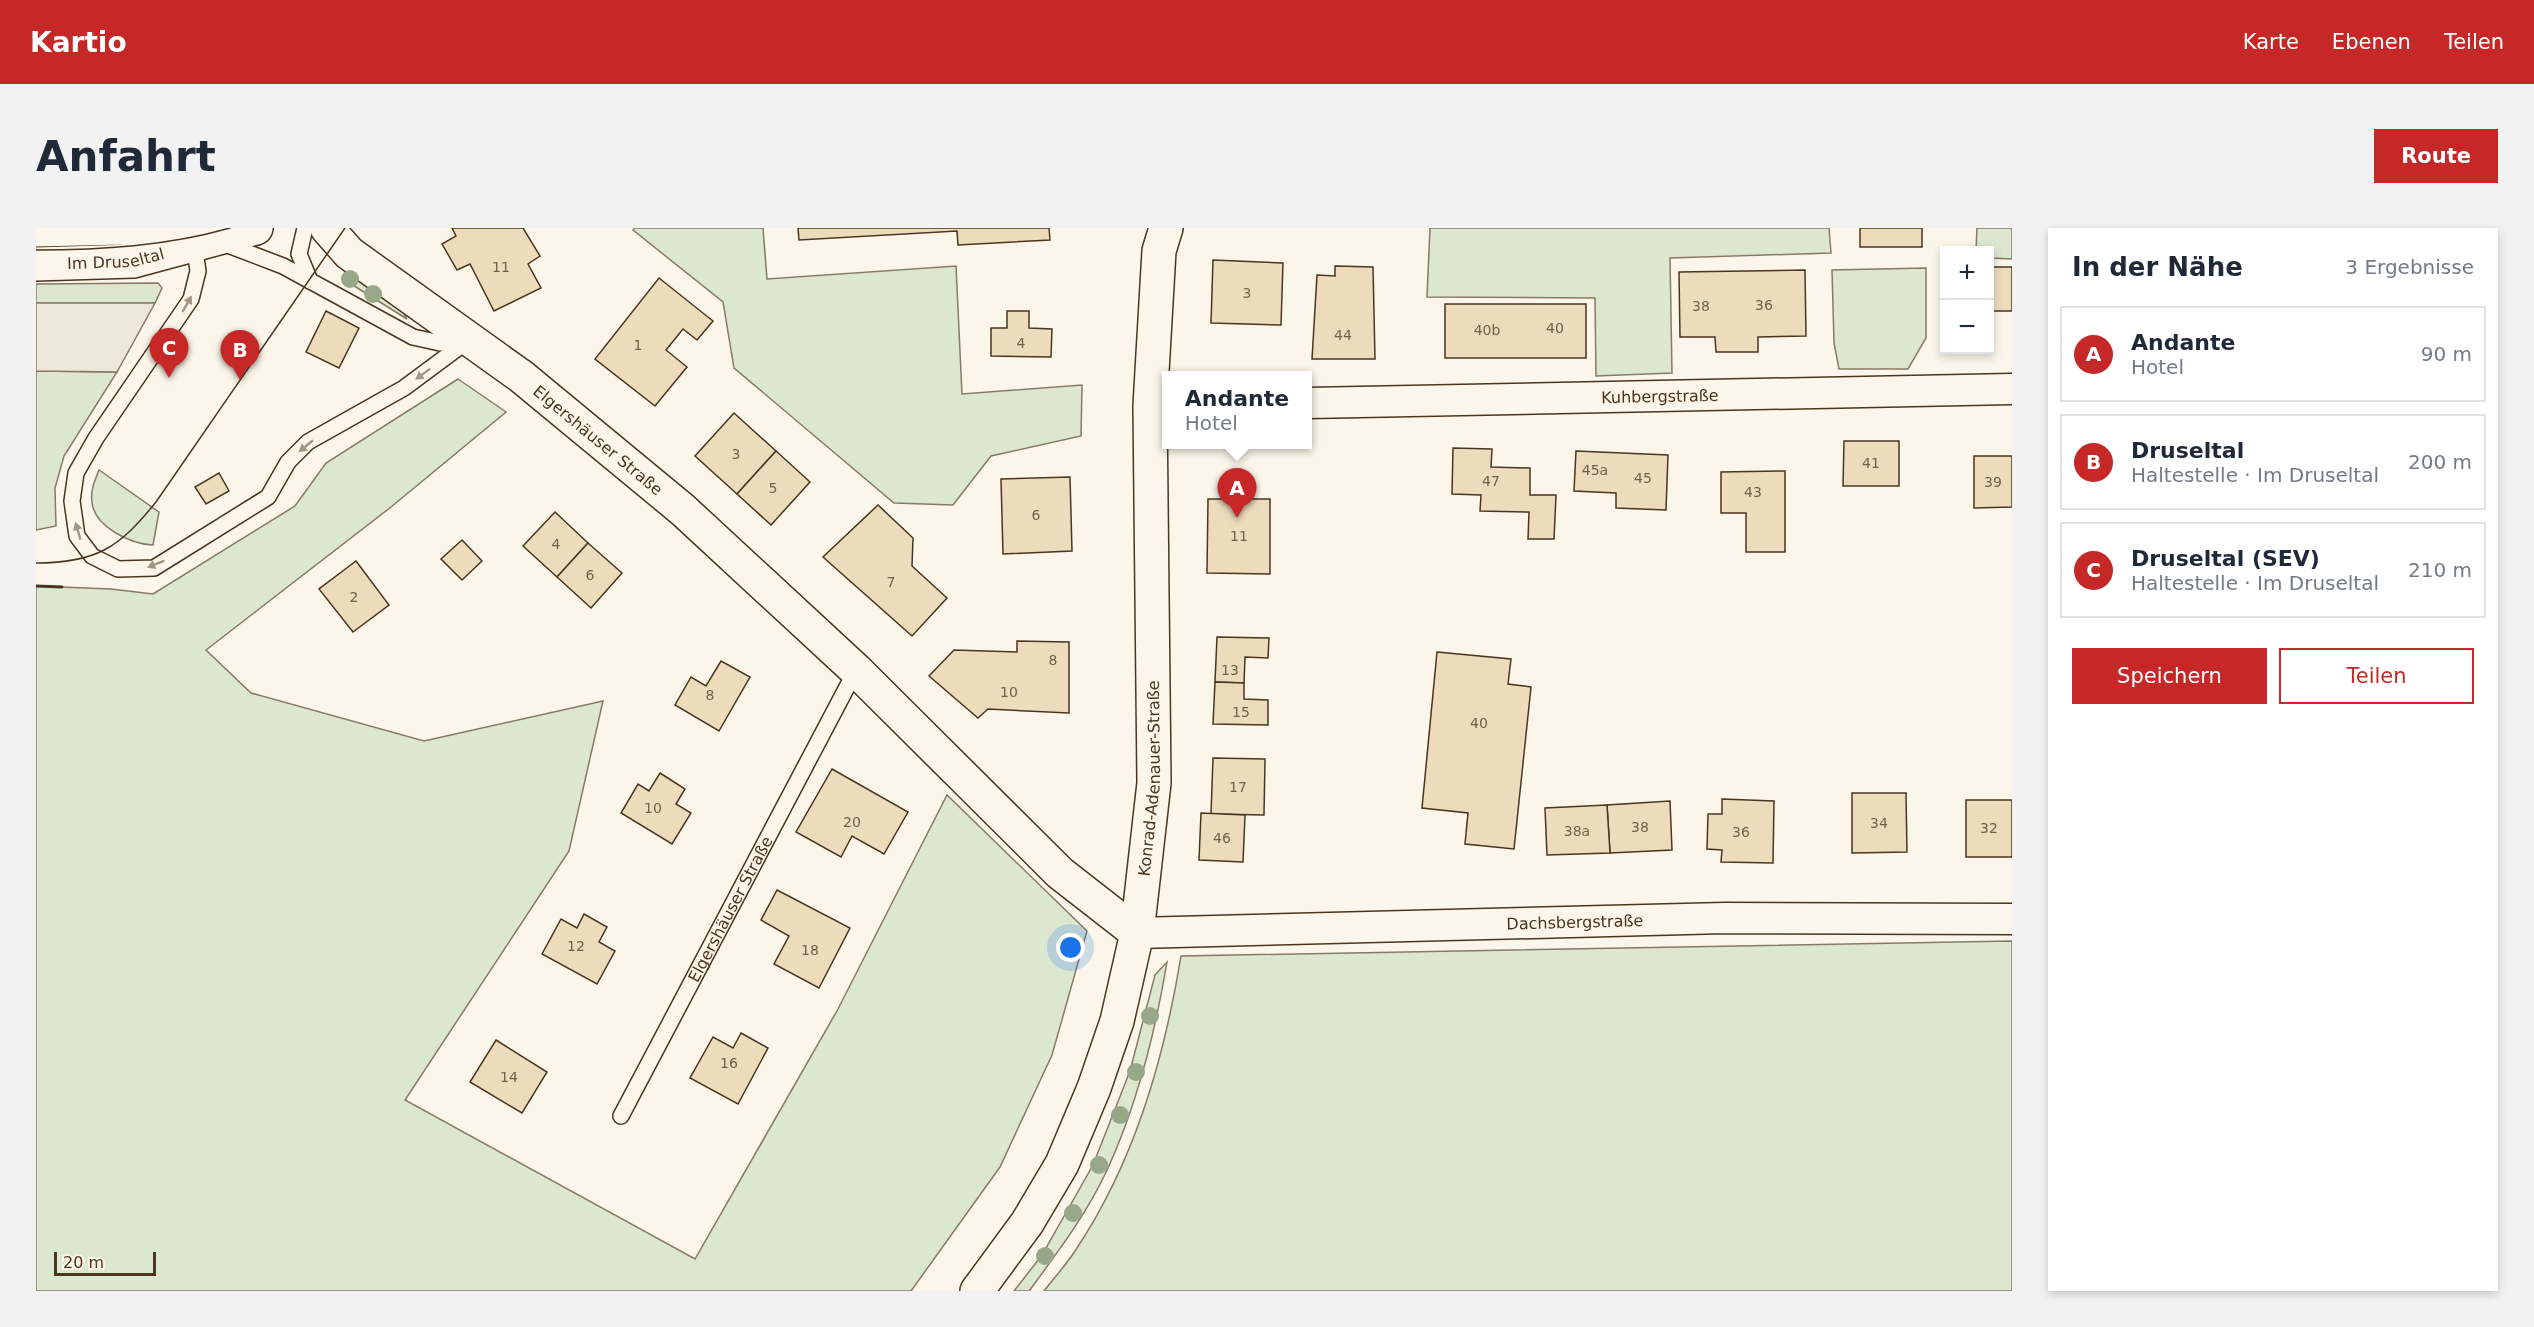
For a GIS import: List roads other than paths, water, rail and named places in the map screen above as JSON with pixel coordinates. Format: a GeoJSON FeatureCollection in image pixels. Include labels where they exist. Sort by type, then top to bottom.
{"type":"FeatureCollection","features":[{"type":"Feature","properties":{"kind":"main road","name":"Im Druseltal"},"geometry":{"type":"LineString","coordinates":[[36,230],[121,228],[205,242]]}},
{"type":"Feature","properties":{"kind":"main road","name":"Im Druseltal"},"geometry":{"type":"LineString","coordinates":[[36,264],[133,261],[256,228]]}},
{"type":"Feature","properties":{"kind":"main road","name":"Elgershäuser Straße"},"geometry":{"type":"LineString","coordinates":[[327,228],[349,253],[522,377],[683,510],[856,670],[1060,873],[1137,933]]}},
{"type":"Feature","properties":{"kind":"main road","name":"Konrad-Adenauer-Straße"},"geometry":{"type":"LineString","coordinates":[[977,1291],[1027,1223],[1062,1164],[1094,1088],[1117,1021],[1137,933],[1154,783],[1159,251],[1166,228]]}},
{"type":"Feature","properties":{"kind":"street","name":"Kuhbergstraße"},"geometry":{"type":"LineString","coordinates":[[1312,403],[2012,389]]}},
{"type":"Feature","properties":{"kind":"street","name":"Dachsbergstraße"},"geometry":{"type":"LineString","coordinates":[[1137,933],[1713,919],[2012,919]]}},
{"type":"Feature","properties":{"kind":"lane"},"geometry":{"type":"LineString","coordinates":[[305,228],[299,254],[310,280]]}},
{"type":"Feature","properties":{"kind":"lane"},"geometry":{"type":"LineString","coordinates":[[205,242],[283,266],[413,337],[440,344],[470,339],[404,388],[308,442],[288,462],[268,497],[154,568],[118,569],[92,556],[77,536],[72,501],[76,473],[96,438],[191,299],[205,242]]}},
{"type":"Feature","properties":{"kind":"lane","name":"Elgershäuser Straße"},"geometry":{"type":"LineString","coordinates":[[621,1116],[856,670]]}},
{"type":"Feature","properties":{"kind":"tram line"},"geometry":{"type":"LineString","coordinates":[[36,250],[134,246],[182,239],[230,228]]}},
{"type":"Feature","properties":{"kind":"tram line"},"geometry":{"type":"LineString","coordinates":[[36,563],[75,560],[91,556],[118,542],[143,518],[345,228]]}},
{"type":"Feature","properties":{"kind":"place","name":"Druseltal (SEV)"},"geometry":{"type":"Point","coordinates":[169,378]}},
{"type":"Feature","properties":{"kind":"place","name":"Druseltal"},"geometry":{"type":"Point","coordinates":[240,380]}},
{"type":"Feature","properties":{"kind":"place","name":"Andante"},"geometry":{"type":"Point","coordinates":[1237,518]}}]}
